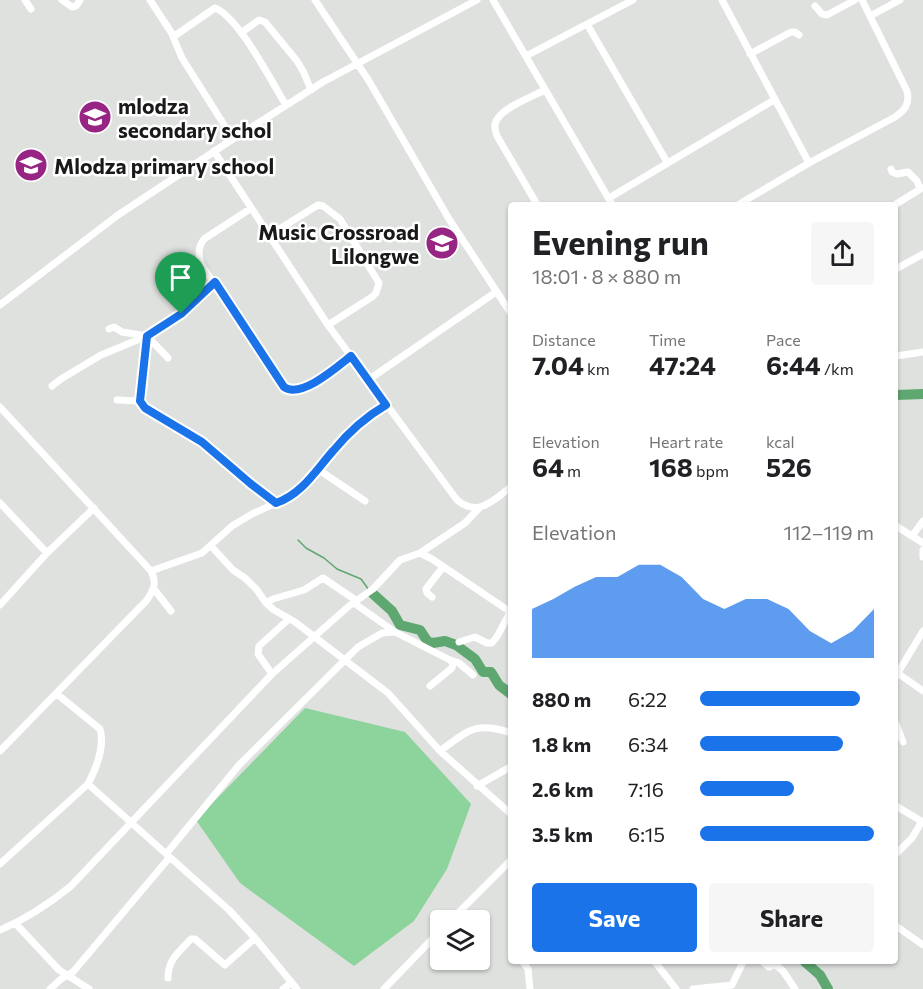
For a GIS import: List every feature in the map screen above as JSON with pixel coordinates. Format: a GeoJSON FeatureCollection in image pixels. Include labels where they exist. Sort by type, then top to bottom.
{"type":"FeatureCollection","features":[{"type":"Feature","properties":{"kind":"street"},"geometry":{"type":"LineString","coordinates":[[25,0],[31,9]]}},
{"type":"Feature","properties":{"kind":"street"},"geometry":{"type":"LineString","coordinates":[[62,0],[72,7],[76,6],[80,0]]}},
{"type":"Feature","properties":{"kind":"street"},"geometry":{"type":"LineString","coordinates":[[150,0],[173,37],[182,58],[233,139]]}},
{"type":"Feature","properties":{"kind":"street"},"geometry":{"type":"LineString","coordinates":[[315,0],[369,81],[449,219],[508,309]]}},
{"type":"Feature","properties":{"kind":"street"},"geometry":{"type":"LineString","coordinates":[[0,305],[103,225],[286,105],[477,0]]}},
{"type":"Feature","properties":{"kind":"street"},"geometry":{"type":"LineString","coordinates":[[493,0],[611,202]]}},
{"type":"Feature","properties":{"kind":"street"},"geometry":{"type":"LineString","coordinates":[[526,56],[633,0]]}},
{"type":"Feature","properties":{"kind":"street"},"geometry":{"type":"LineString","coordinates":[[722,0],[809,163]]}},
{"type":"Feature","properties":{"kind":"street"},"geometry":{"type":"LineString","coordinates":[[815,6],[822,14],[827,15],[855,0]]}},
{"type":"Feature","properties":{"kind":"street"},"geometry":{"type":"LineString","coordinates":[[743,202],[895,117],[905,109],[908,103],[907,91],[862,0]]}},
{"type":"Feature","properties":{"kind":"street"},"geometry":{"type":"LineString","coordinates":[[870,16],[900,0]]}},
{"type":"Feature","properties":{"kind":"street"},"geometry":{"type":"LineString","coordinates":[[173,37],[215,8],[227,15],[241,33],[286,105]]}},
{"type":"Feature","properties":{"kind":"street"},"geometry":{"type":"LineString","coordinates":[[241,33],[259,20],[265,22],[297,61],[311,90]]}},
{"type":"Feature","properties":{"kind":"street"},"geometry":{"type":"LineString","coordinates":[[586,24],[667,162]]}},
{"type":"Feature","properties":{"kind":"street"},"geometry":{"type":"LineString","coordinates":[[750,54],[791,32],[799,36]]}},
{"type":"Feature","properties":{"kind":"street"},"geometry":{"type":"LineString","coordinates":[[536,202],[497,136],[495,127],[496,119],[503,113],[545,90]]}},
{"type":"Feature","properties":{"kind":"street"},"geometry":{"type":"LineString","coordinates":[[609,198],[774,100]]}},
{"type":"Feature","properties":{"kind":"street"},"geometry":{"type":"LineString","coordinates":[[214,152],[328,325],[386,405],[457,500],[469,508],[479,508]]}},
{"type":"Feature","properties":{"kind":"street"},"geometry":{"type":"LineString","coordinates":[[891,170],[897,174],[908,172],[913,175],[921,188],[898,203]]}},
{"type":"Feature","properties":{"kind":"street"},"geometry":{"type":"LineString","coordinates":[[268,236],[318,205],[323,206],[340,219],[380,283],[372,297],[328,325]]}},
{"type":"Feature","properties":{"kind":"street"},"geometry":{"type":"LineString","coordinates":[[250,209],[200,244],[199,256],[281,383],[288,390],[307,387],[351,356]]}},
{"type":"Feature","properties":{"kind":"street"},"geometry":{"type":"LineString","coordinates":[[898,268],[923,254]]}},
{"type":"Feature","properties":{"kind":"street"},"geometry":{"type":"LineString","coordinates":[[52,386],[112,349],[147,336],[181,314],[215,282]]}},
{"type":"Feature","properties":{"kind":"street"},"geometry":{"type":"LineString","coordinates":[[368,380],[496,292]]}},
{"type":"Feature","properties":{"kind":"street"},"geometry":{"type":"LineString","coordinates":[[109,329],[114,327],[122,332],[147,336],[168,358]]}},
{"type":"Feature","properties":{"kind":"street"},"geometry":{"type":"LineString","coordinates":[[147,336],[140,401],[145,408],[202,442],[276,503]]}},
{"type":"Feature","properties":{"kind":"street"},"geometry":{"type":"LineString","coordinates":[[898,355],[923,352]]}},
{"type":"Feature","properties":{"kind":"street"},"geometry":{"type":"LineString","coordinates":[[117,400],[140,401]]}},
{"type":"Feature","properties":{"kind":"street"},"geometry":{"type":"LineString","coordinates":[[151,571],[202,553],[232,526],[291,496],[319,470],[339,444],[386,405]]}},
{"type":"Feature","properties":{"kind":"street"},"geometry":{"type":"LineString","coordinates":[[0,407],[94,508],[154,577],[154,590],[147,600],[0,751]]}},
{"type":"Feature","properties":{"kind":"street"},"geometry":{"type":"LineString","coordinates":[[319,470],[365,501]]}},
{"type":"Feature","properties":{"kind":"street"},"geometry":{"type":"LineString","coordinates":[[0,930],[16,924],[54,900],[71,886],[272,674],[313,637],[373,590],[400,560],[420,554],[465,523],[479,508],[508,489]]}},
{"type":"Feature","properties":{"kind":"street"},"geometry":{"type":"LineString","coordinates":[[0,503],[47,553]]}},
{"type":"Feature","properties":{"kind":"street"},"geometry":{"type":"LineString","coordinates":[[1,601],[94,508]]}},
{"type":"Feature","properties":{"kind":"street"},"geometry":{"type":"LineString","coordinates":[[912,536],[923,521]]}},
{"type":"Feature","properties":{"kind":"street"},"geometry":{"type":"LineString","coordinates":[[898,527],[923,543]]}},
{"type":"Feature","properties":{"kind":"street"},"geometry":{"type":"LineString","coordinates":[[211,546],[233,570],[257,590],[274,610],[388,693],[440,751],[508,812]]}},
{"type":"Feature","properties":{"kind":"street"},"geometry":{"type":"LineString","coordinates":[[923,550],[923,556]]}},
{"type":"Feature","properties":{"kind":"street"},"geometry":{"type":"LineString","coordinates":[[420,554],[508,610]]}},
{"type":"Feature","properties":{"kind":"street"},"geometry":{"type":"LineString","coordinates":[[432,597],[426,589],[443,567]]}},
{"type":"Feature","properties":{"kind":"street"},"geometry":{"type":"LineString","coordinates":[[266,603],[304,590],[323,578],[395,632],[459,663],[473,675]]}},
{"type":"Feature","properties":{"kind":"street"},"geometry":{"type":"LineString","coordinates":[[154,590],[171,611]]}},
{"type":"Feature","properties":{"kind":"street"},"geometry":{"type":"LineString","coordinates":[[459,642],[475,637],[492,643],[508,617]]}},
{"type":"Feature","properties":{"kind":"street"},"geometry":{"type":"LineString","coordinates":[[272,674],[258,654],[259,646],[289,619]]}},
{"type":"Feature","properties":{"kind":"street"},"geometry":{"type":"LineString","coordinates":[[898,670],[923,631]]}},
{"type":"Feature","properties":{"kind":"street"},"geometry":{"type":"LineString","coordinates":[[50,989],[74,972],[239,765],[358,647],[379,635],[395,632]]}},
{"type":"Feature","properties":{"kind":"street"},"geometry":{"type":"LineString","coordinates":[[430,686],[452,668],[453,664],[450,660]]}},
{"type":"Feature","properties":{"kind":"street"},"geometry":{"type":"LineString","coordinates":[[898,674],[923,691]]}},
{"type":"Feature","properties":{"kind":"street"},"geometry":{"type":"LineString","coordinates":[[0,864],[88,784],[100,750],[101,734],[97,726],[57,694]]}},
{"type":"Feature","properties":{"kind":"street"},"geometry":{"type":"LineString","coordinates":[[440,751],[464,734],[480,727],[493,727],[508,732]]}},
{"type":"Feature","properties":{"kind":"street"},"geometry":{"type":"LineString","coordinates":[[898,729],[903,742]]}},
{"type":"Feature","properties":{"kind":"street"},"geometry":{"type":"LineString","coordinates":[[477,786],[508,768]]}},
{"type":"Feature","properties":{"kind":"street"},"geometry":{"type":"LineString","coordinates":[[88,784],[229,910],[294,986],[283,989]]}},
{"type":"Feature","properties":{"kind":"street"},"geometry":{"type":"LineString","coordinates":[[898,807],[922,821],[912,838],[898,852]]}},
{"type":"Feature","properties":{"kind":"street"},"geometry":{"type":"LineString","coordinates":[[461,910],[508,863]]}},
{"type":"Feature","properties":{"kind":"street"},"geometry":{"type":"LineString","coordinates":[[16,924],[36,947],[67,976],[89,989]]}},
{"type":"Feature","properties":{"kind":"street"},"geometry":{"type":"LineString","coordinates":[[898,927],[923,945]]}},
{"type":"Feature","properties":{"kind":"street"},"geometry":{"type":"LineString","coordinates":[[168,978],[169,964],[191,939],[195,939],[225,965],[255,938]]}},
{"type":"Feature","properties":{"kind":"street"},"geometry":{"type":"LineString","coordinates":[[384,989],[430,941]]}},
{"type":"Feature","properties":{"kind":"street"},"geometry":{"type":"LineString","coordinates":[[524,964],[528,969],[530,989]]}},
{"type":"Feature","properties":{"kind":"street"},"geometry":{"type":"LineString","coordinates":[[657,964],[676,989]]}},
{"type":"Feature","properties":{"kind":"street"},"geometry":{"type":"LineString","coordinates":[[693,989],[732,985],[742,964]]}},
{"type":"Feature","properties":{"kind":"street"},"geometry":{"type":"LineString","coordinates":[[775,964],[781,968],[795,989]]}},
{"type":"Feature","properties":{"kind":"green space"},"geometry":{"type":"Polygon","coordinates":[[[305,708],[405,732],[471,804],[447,869],[414,921],[354,966],[240,883],[196,820],[305,708]]]}},
{"type":"Feature","properties":{"kind":"waterway"},"geometry":{"type":"LineString","coordinates":[[898,395],[923,394]]}},
{"type":"Feature","properties":{"kind":"waterway"},"geometry":{"type":"LineString","coordinates":[[298,540],[337,569],[361,579],[369,590]]}},
{"type":"Feature","properties":{"kind":"waterway"},"geometry":{"type":"LineString","coordinates":[[372,593],[392,611],[400,625],[420,630],[428,642],[445,641],[456,645],[475,659],[483,672],[491,672],[499,685],[508,692]]}},
{"type":"Feature","properties":{"kind":"waterway"},"geometry":{"type":"LineString","coordinates":[[807,964],[820,975],[828,989]]}},
{"type":"Feature","properties":{"kind":"place","name":"mlodza secondary schol"},"geometry":{"type":"Point","coordinates":[95,117]}},
{"type":"Feature","properties":{"kind":"place","name":"Mlodza primary school"},"geometry":{"type":"Point","coordinates":[31,165]}},
{"type":"Feature","properties":{"kind":"place","name":"Music Crossroad Lilongwe"},"geometry":{"type":"Point","coordinates":[442,243]}},
{"type":"Feature","properties":{"kind":"route"},"geometry":{"type":"LineString","coordinates":[[215,282],[288,390],[307,387],[351,356],[386,405],[335,449],[302,487],[284,501],[276,503],[228,466],[202,442],[141,405],[147,336],[181,314],[215,282]]}}]}
